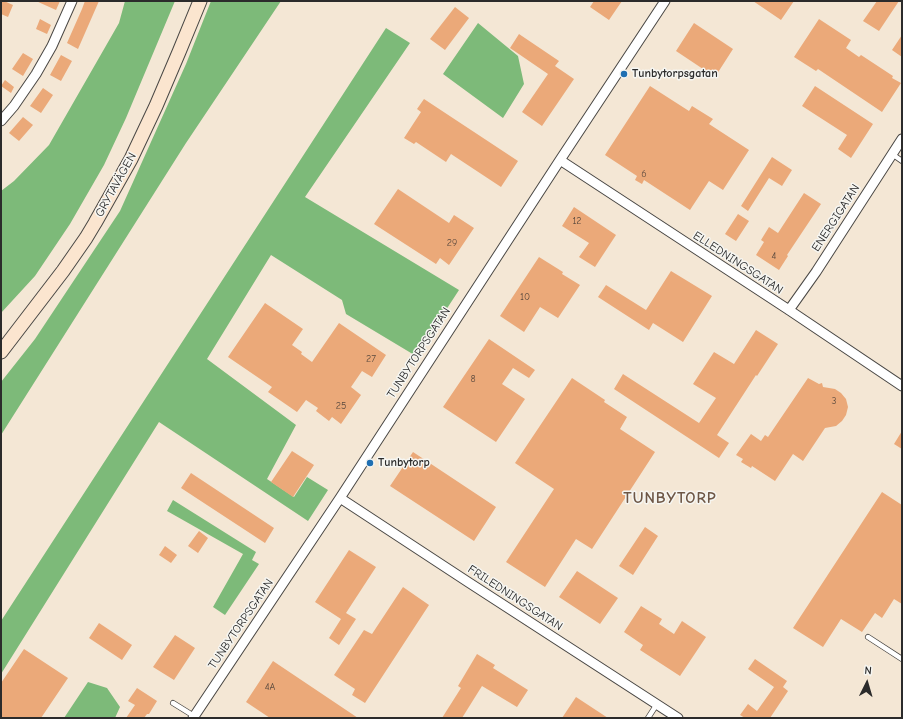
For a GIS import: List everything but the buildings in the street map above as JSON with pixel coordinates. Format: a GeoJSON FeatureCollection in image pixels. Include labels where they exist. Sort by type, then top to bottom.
{"type":"FeatureCollection","features":[{"type":"Feature","properties":{"kind":"street"},"geometry":{"type":"LineString","coordinates":[[1,121],[14,106],[36,74],[52,46],[72,1]]}},
{"type":"Feature","properties":{"kind":"street","name":"GRYTAVÄGEN"},"geometry":{"type":"LineString","coordinates":[[1,352],[63,271],[95,223],[134,153],[200,1]]}},
{"type":"Feature","properties":{"kind":"street","name":"TUNBYTORPSGATAN"},"geometry":{"type":"LineString","coordinates":[[193,717],[340,498],[665,1]]}},
{"type":"Feature","properties":{"kind":"street","name":"ENERGIGATAN"},"geometry":{"type":"LineString","coordinates":[[789,310],[902,139]]}},
{"type":"Feature","properties":{"kind":"street","name":"ELLEDNINGSGATAN"},"geometry":{"type":"LineString","coordinates":[[560,160],[902,386]]}},
{"type":"Feature","properties":{"kind":"street","name":"FRILEDNINGSGATAN"},"geometry":{"type":"LineString","coordinates":[[340,498],[678,718]]}},
{"type":"Feature","properties":{"kind":"lane"},"geometry":{"type":"LineString","coordinates":[[892,154],[902,161]]}},
{"type":"Feature","properties":{"kind":"lane"},"geometry":{"type":"LineString","coordinates":[[868,637],[902,659]]}},
{"type":"Feature","properties":{"kind":"lane"},"geometry":{"type":"LineString","coordinates":[[173,703],[193,717]]}},
{"type":"Feature","properties":{"kind":"lane"},"geometry":{"type":"LineString","coordinates":[[648,718],[657,704]]}},
{"type":"Feature","properties":{"kind":"green space"},"geometry":{"type":"Polygon","coordinates":[[[125,1],[175,1],[126,118],[104,165],[70,224],[35,276],[1,313],[1,191],[14,181],[49,145],[119,23],[125,1]]]}},
{"type":"Feature","properties":{"kind":"green space"},"geometry":{"type":"Polygon","coordinates":[[[211,1],[281,1],[186,143],[1,435],[1,382],[35,339],[120,211],[186,64],[211,1]]]}},
{"type":"Feature","properties":{"kind":"green space"},"geometry":{"type":"Polygon","coordinates":[[[478,23],[518,56],[524,84],[503,118],[443,74],[478,23]]]}},
{"type":"Feature","properties":{"kind":"green space"},"geometry":{"type":"Polygon","coordinates":[[[386,28],[410,43],[305,197],[459,290],[416,356],[346,314],[342,300],[271,255],[207,359],[296,425],[267,479],[294,497],[307,477],[328,490],[308,521],[159,422],[1,674],[1,621],[386,28]]]}},
{"type":"Feature","properties":{"kind":"green space"},"geometry":{"type":"Polygon","coordinates":[[[173,500],[256,552],[252,560],[259,564],[225,615],[213,607],[243,554],[167,511],[173,500]]]}},
{"type":"Feature","properties":{"kind":"green space"},"geometry":{"type":"Polygon","coordinates":[[[88,682],[107,688],[120,707],[115,718],[64,718],[88,682]]]}},
{"type":"Feature","properties":{"kind":"place","name":"Tunbytorpsgatan"},"geometry":{"type":"Point","coordinates":[624,74]}},
{"type":"Feature","properties":{"kind":"place","name":"Tunbytorp"},"geometry":{"type":"Point","coordinates":[370,463]}},
{"type":"Feature","properties":{"kind":"district","name":"TUNBYTORP"},"geometry":{"type":"Point","coordinates":[670,498]}}]}
